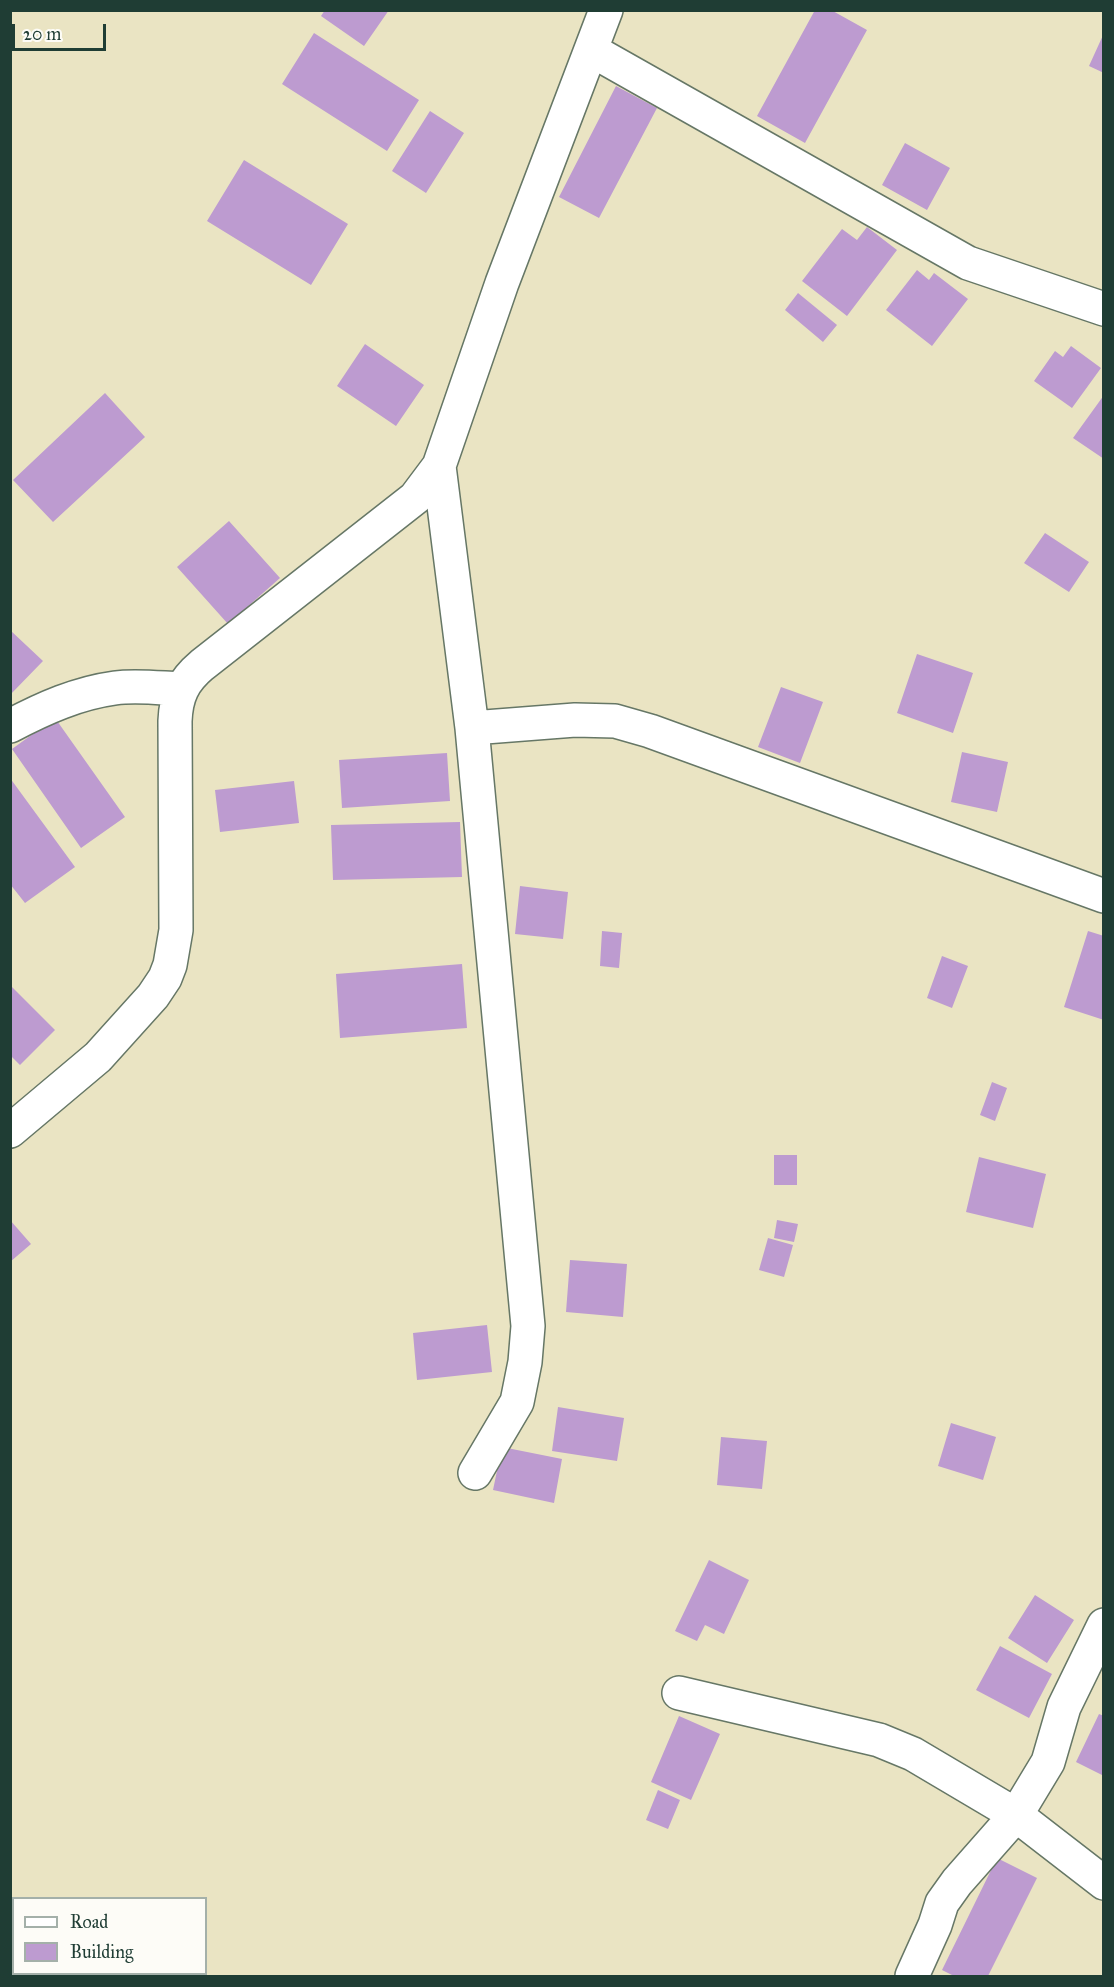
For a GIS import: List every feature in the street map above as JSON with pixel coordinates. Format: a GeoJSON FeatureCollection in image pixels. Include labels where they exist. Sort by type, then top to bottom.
{"type":"FeatureCollection","features":[{"type":"Feature","properties":{"kind":"street"},"geometry":{"type":"LineString","coordinates":[[10,1131],[98,1057],[153,996],[165,978],[170,965],[176,930],[175,720],[180,689],[190,675],[202,665],[415,498],[439,466],[502,283],[606,10]]}},
{"type":"Feature","properties":{"kind":"street"},"geometry":{"type":"LineString","coordinates":[[591,50],[968,263],[1104,309]]}},
{"type":"Feature","properties":{"kind":"street"},"geometry":{"type":"LineString","coordinates":[[439,466],[472,728],[528,1326],[525,1362],[516,1402],[476,1473]]}},
{"type":"Feature","properties":{"kind":"street"},"geometry":{"type":"LineString","coordinates":[[10,726],[51,706],[84,694],[117,688],[180,689]]}},
{"type":"Feature","properties":{"kind":"street"},"geometry":{"type":"LineString","coordinates":[[472,728],[575,720],[615,722],[650,731],[1104,896]]}},
{"type":"Feature","properties":{"kind":"street"},"geometry":{"type":"LineString","coordinates":[[912,1977],[942,1903],[957,1882],[1016,1815],[1048,1762],[1064,1707],[1104,1625]]}},
{"type":"Feature","properties":{"kind":"street"},"geometry":{"type":"LineString","coordinates":[[679,1693],[879,1740],[913,1754],[1016,1815],[1104,1883]]}},
{"type":"Feature","properties":{"kind":"building"},"geometry":{"type":"Polygon","coordinates":[[[325,10],[389,10],[364,46],[321,16],[325,10]]]}},
{"type":"Feature","properties":{"kind":"building"},"geometry":{"type":"Polygon","coordinates":[[[815,10],[831,10],[867,30],[805,143],[757,116],[815,10]]]}},
{"type":"Feature","properties":{"kind":"building"},"geometry":{"type":"Polygon","coordinates":[[[314,33],[419,100],[387,151],[282,84],[314,33]]]}},
{"type":"Feature","properties":{"kind":"building"},"geometry":{"type":"Polygon","coordinates":[[[1104,33],[1104,73],[1089,66],[1104,33]]]}},
{"type":"Feature","properties":{"kind":"building"},"geometry":{"type":"Polygon","coordinates":[[[616,86],[657,108],[599,218],[559,197],[616,86]]]}},
{"type":"Feature","properties":{"kind":"building"},"geometry":{"type":"Polygon","coordinates":[[[430,111],[464,133],[426,193],[392,171],[430,111]]]}},
{"type":"Feature","properties":{"kind":"building"},"geometry":{"type":"Polygon","coordinates":[[[905,143],[950,168],[927,210],[882,185],[905,143]]]}},
{"type":"Feature","properties":{"kind":"building"},"geometry":{"type":"Polygon","coordinates":[[[244,160],[348,224],[311,285],[207,221],[244,160]]]}},
{"type":"Feature","properties":{"kind":"building"},"geometry":{"type":"Polygon","coordinates":[[[867,227],[897,250],[847,316],[802,281],[842,229],[857,240],[867,227]]]}},
{"type":"Feature","properties":{"kind":"building"},"geometry":{"type":"Polygon","coordinates":[[[917,270],[929,280],[934,273],[968,299],[932,346],[886,310],[917,270]]]}},
{"type":"Feature","properties":{"kind":"building"},"geometry":{"type":"Polygon","coordinates":[[[798,293],[837,325],[823,342],[785,310],[798,293]]]}},
{"type":"Feature","properties":{"kind":"building"},"geometry":{"type":"Polygon","coordinates":[[[365,344],[424,385],[396,426],[337,386],[365,344]]]}},
{"type":"Feature","properties":{"kind":"building"},"geometry":{"type":"Polygon","coordinates":[[[1071,346],[1101,368],[1072,408],[1034,381],[1055,351],[1063,357],[1071,346]]]}},
{"type":"Feature","properties":{"kind":"building"},"geometry":{"type":"Polygon","coordinates":[[[105,393],[145,437],[53,522],[13,480],[105,393]]]}},
{"type":"Feature","properties":{"kind":"building"},"geometry":{"type":"Polygon","coordinates":[[[1104,395],[1104,459],[1073,438],[1104,395]]]}},
{"type":"Feature","properties":{"kind":"building"},"geometry":{"type":"Polygon","coordinates":[[[229,521],[280,578],[228,624],[177,567],[229,521]]]}},
{"type":"Feature","properties":{"kind":"building"},"geometry":{"type":"Polygon","coordinates":[[[1045,533],[1089,562],[1069,592],[1024,563],[1045,533]]]}},
{"type":"Feature","properties":{"kind":"building"},"geometry":{"type":"Polygon","coordinates":[[[10,630],[43,661],[10,695],[10,630]]]}},
{"type":"Feature","properties":{"kind":"building"},"geometry":{"type":"Polygon","coordinates":[[[917,654],[973,673],[953,733],[897,713],[917,654]]]}},
{"type":"Feature","properties":{"kind":"building"},"geometry":{"type":"Polygon","coordinates":[[[781,687],[823,702],[800,763],[758,747],[781,687]]]}},
{"type":"Feature","properties":{"kind":"building"},"geometry":{"type":"Polygon","coordinates":[[[55,718],[125,817],[81,848],[12,749],[55,718]]]}},
{"type":"Feature","properties":{"kind":"building"},"geometry":{"type":"Polygon","coordinates":[[[962,752],[1008,762],[997,812],[951,802],[962,752]]]}},
{"type":"Feature","properties":{"kind":"building"},"geometry":{"type":"Polygon","coordinates":[[[447,753],[450,801],[342,808],[339,760],[447,753]]]}},
{"type":"Feature","properties":{"kind":"building"},"geometry":{"type":"Polygon","coordinates":[[[10,778],[75,867],[25,903],[10,884],[10,778]]]}},
{"type":"Feature","properties":{"kind":"building"},"geometry":{"type":"Polygon","coordinates":[[[294,781],[299,823],[220,832],[215,790],[294,781]]]}},
{"type":"Feature","properties":{"kind":"building"},"geometry":{"type":"Polygon","coordinates":[[[460,822],[462,877],[333,880],[331,825],[460,822]]]}},
{"type":"Feature","properties":{"kind":"building"},"geometry":{"type":"Polygon","coordinates":[[[520,886],[568,892],[563,939],[515,934],[520,886]]]}},
{"type":"Feature","properties":{"kind":"building"},"geometry":{"type":"Polygon","coordinates":[[[602,931],[622,933],[619,968],[600,966],[602,931]]]}},
{"type":"Feature","properties":{"kind":"building"},"geometry":{"type":"Polygon","coordinates":[[[1088,931],[1104,936],[1104,1020],[1064,1007],[1088,931]]]}},
{"type":"Feature","properties":{"kind":"building"},"geometry":{"type":"Polygon","coordinates":[[[942,956],[968,966],[952,1008],[927,998],[942,956]]]}},
{"type":"Feature","properties":{"kind":"building"},"geometry":{"type":"Polygon","coordinates":[[[462,964],[467,1028],[340,1038],[336,974],[462,964]]]}},
{"type":"Feature","properties":{"kind":"building"},"geometry":{"type":"Polygon","coordinates":[[[10,985],[55,1030],[20,1065],[10,1055],[10,985]]]}},
{"type":"Feature","properties":{"kind":"building"},"geometry":{"type":"Polygon","coordinates":[[[992,1082],[1007,1088],[995,1121],[980,1115],[992,1082]]]}},
{"type":"Feature","properties":{"kind":"building"},"geometry":{"type":"Polygon","coordinates":[[[774,1155],[797,1155],[797,1185],[774,1185],[774,1155]]]}},
{"type":"Feature","properties":{"kind":"building"},"geometry":{"type":"Polygon","coordinates":[[[979,1157],[1046,1174],[1033,1228],[966,1212],[979,1157]]]}},
{"type":"Feature","properties":{"kind":"building"},"geometry":{"type":"Polygon","coordinates":[[[10,1220],[31,1244],[10,1262],[10,1220]]]}},
{"type":"Feature","properties":{"kind":"building"},"geometry":{"type":"Polygon","coordinates":[[[777,1220],[798,1224],[794,1242],[774,1238],[777,1220]]]}},
{"type":"Feature","properties":{"kind":"building"},"geometry":{"type":"Polygon","coordinates":[[[768,1238],[793,1245],[784,1277],[759,1270],[768,1238]]]}},
{"type":"Feature","properties":{"kind":"building"},"geometry":{"type":"Polygon","coordinates":[[[570,1260],[627,1264],[623,1317],[566,1312],[570,1260]]]}},
{"type":"Feature","properties":{"kind":"building"},"geometry":{"type":"Polygon","coordinates":[[[487,1325],[492,1372],[417,1380],[413,1333],[487,1325]]]}},
{"type":"Feature","properties":{"kind":"building"},"geometry":{"type":"Polygon","coordinates":[[[558,1407],[624,1418],[617,1461],[552,1451],[558,1407]]]}},
{"type":"Feature","properties":{"kind":"building"},"geometry":{"type":"Polygon","coordinates":[[[951,1423],[996,1437],[983,1480],[938,1466],[951,1423]]]}},
{"type":"Feature","properties":{"kind":"building"},"geometry":{"type":"Polygon","coordinates":[[[721,1437],[767,1441],[762,1489],[717,1485],[721,1437]]]}},
{"type":"Feature","properties":{"kind":"building"},"geometry":{"type":"Polygon","coordinates":[[[502,1447],[562,1459],[554,1503],[493,1490],[502,1447]]]}},
{"type":"Feature","properties":{"kind":"building"},"geometry":{"type":"Polygon","coordinates":[[[709,1560],[749,1580],[724,1634],[705,1625],[697,1641],[675,1631],[709,1560]]]}},
{"type":"Feature","properties":{"kind":"building"},"geometry":{"type":"Polygon","coordinates":[[[1035,1595],[1074,1620],[1047,1663],[1008,1638],[1035,1595]]]}},
{"type":"Feature","properties":{"kind":"building"},"geometry":{"type":"Polygon","coordinates":[[[1000,1646],[1052,1674],[1029,1718],[976,1690],[1000,1646]]]}},
{"type":"Feature","properties":{"kind":"building"},"geometry":{"type":"Polygon","coordinates":[[[1099,1714],[1104,1716],[1104,1776],[1076,1762],[1099,1714]]]}},
{"type":"Feature","properties":{"kind":"building"},"geometry":{"type":"Polygon","coordinates":[[[679,1716],[720,1734],[691,1800],[651,1782],[679,1716]]]}},
{"type":"Feature","properties":{"kind":"building"},"geometry":{"type":"Polygon","coordinates":[[[658,1790],[680,1800],[668,1829],[646,1820],[658,1790]]]}},
{"type":"Feature","properties":{"kind":"building"},"geometry":{"type":"Polygon","coordinates":[[[997,1858],[1037,1878],[988,1976],[954,1976],[942,1970],[997,1858]]]}}]}
